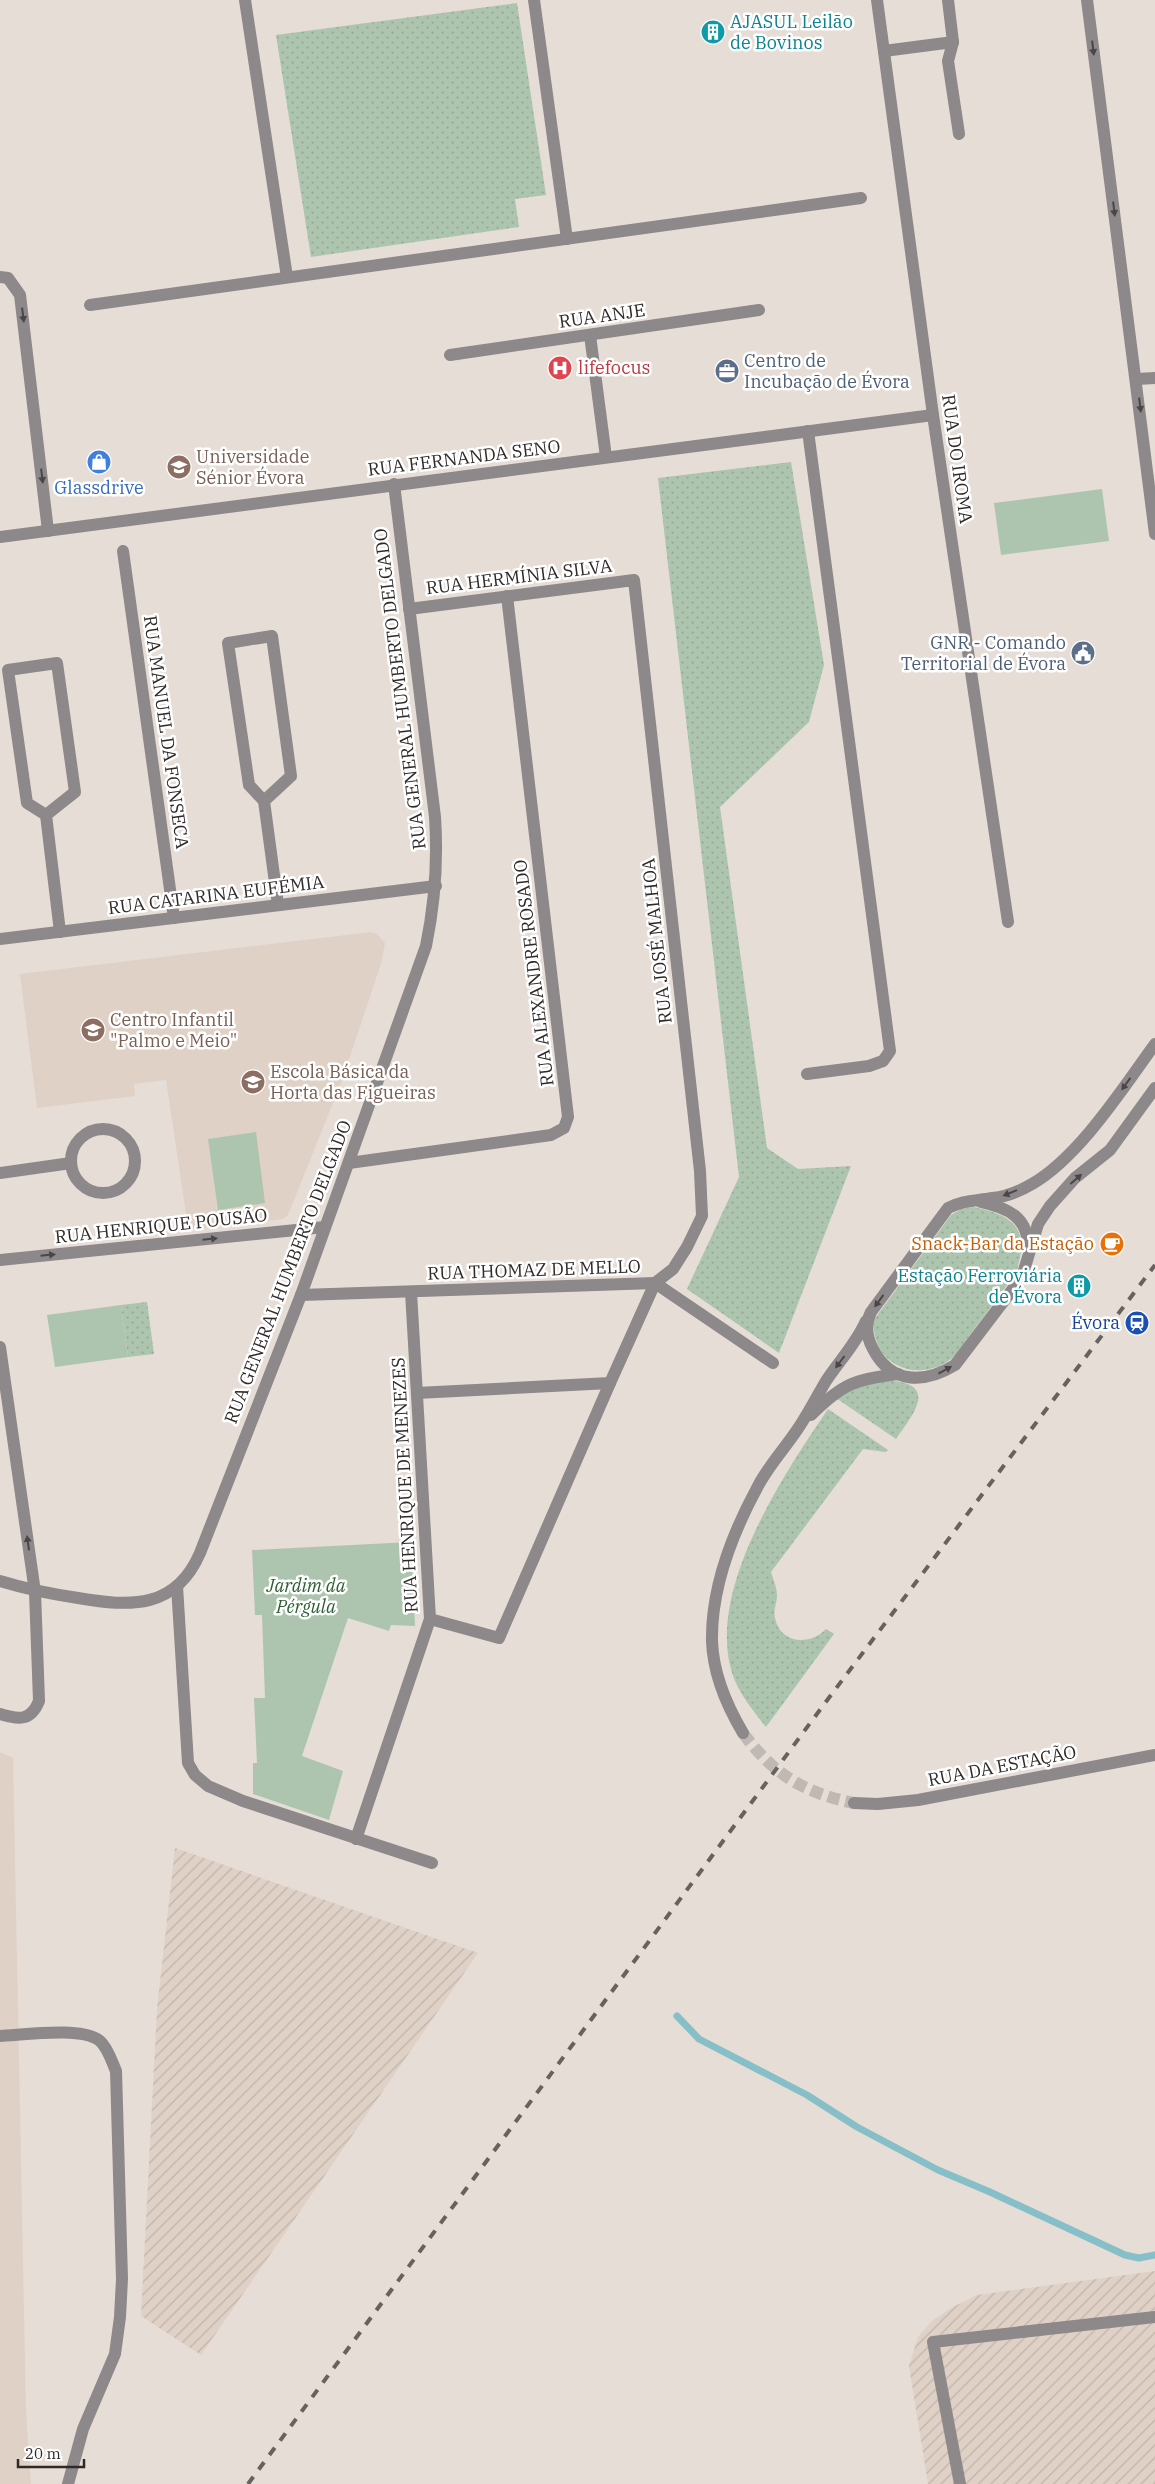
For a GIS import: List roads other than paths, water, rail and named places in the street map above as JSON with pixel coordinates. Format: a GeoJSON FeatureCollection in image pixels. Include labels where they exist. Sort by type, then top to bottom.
{"type":"FeatureCollection","features":[{"type":"Feature","properties":{"kind":"street"},"geometry":{"type":"LineString","coordinates":[[245,0],[287,277]]}},
{"type":"Feature","properties":{"kind":"street"},"geometry":{"type":"LineString","coordinates":[[534,0],[568,239]]}},
{"type":"Feature","properties":{"kind":"street","name":"RUA DO IROMA"},"geometry":{"type":"LineString","coordinates":[[877,0],[933,415],[1008,922]]}},
{"type":"Feature","properties":{"kind":"street"},"geometry":{"type":"LineString","coordinates":[[948,0],[953,42],[948,61],[959,134]]}},
{"type":"Feature","properties":{"kind":"street"},"geometry":{"type":"LineString","coordinates":[[1087,0],[1155,534]]}},
{"type":"Feature","properties":{"kind":"street"},"geometry":{"type":"LineString","coordinates":[[884,52],[953,42]]}},
{"type":"Feature","properties":{"kind":"street"},"geometry":{"type":"LineString","coordinates":[[90,305],[861,198]]}},
{"type":"Feature","properties":{"kind":"street"},"geometry":{"type":"LineString","coordinates":[[0,277],[8,278],[20,295],[48,531]]}},
{"type":"Feature","properties":{"kind":"street","name":"RUA ANJE"},"geometry":{"type":"LineString","coordinates":[[450,356],[759,310]]}},
{"type":"Feature","properties":{"kind":"street"},"geometry":{"type":"LineString","coordinates":[[590,335],[606,457]]}},
{"type":"Feature","properties":{"kind":"street"},"geometry":{"type":"LineString","coordinates":[[1136,379],[1155,378]]}},
{"type":"Feature","properties":{"kind":"street","name":"RUA FERNANDA SENO"},"geometry":{"type":"LineString","coordinates":[[0,537],[933,415]]}},
{"type":"Feature","properties":{"kind":"street"},"geometry":{"type":"LineString","coordinates":[[807,1074],[870,1066],[883,1061],[890,1051],[808,431]]}},
{"type":"Feature","properties":{"kind":"street","name":"RUA GENERAL HUMBERTO DELGADO"},"geometry":{"type":"LineString","coordinates":[[0,1581],[35,1592],[112,1604],[140,1603],[160,1597],[177,1586],[192,1571],[301,1295],[349,1163],[426,946],[436,886],[437,850],[435,817],[394,484]]}},
{"type":"Feature","properties":{"kind":"street","name":"RUA MANUEL DA FONSECA"},"geometry":{"type":"LineString","coordinates":[[123,551],[174,918]]}},
{"type":"Feature","properties":{"kind":"street","name":"RUA HERMÍNIA SILVA"},"geometry":{"type":"LineString","coordinates":[[409,609],[634,580]]}},
{"type":"Feature","properties":{"kind":"street","name":"RUA JOSÉ MALHOA"},"geometry":{"type":"LineString","coordinates":[[634,580],[700,1171],[702,1216],[674,1269],[655,1283]]}},
{"type":"Feature","properties":{"kind":"street","name":"RUA ALEXANDRE ROSADO"},"geometry":{"type":"LineString","coordinates":[[349,1163],[551,1135],[564,1128],[568,1118],[507,596]]}},
{"type":"Feature","properties":{"kind":"street"},"geometry":{"type":"LineString","coordinates":[[264,801],[291,776],[272,636],[228,643],[248,785],[264,801],[278,906]]}},
{"type":"Feature","properties":{"kind":"street"},"geometry":{"type":"LineString","coordinates":[[46,815],[75,792],[57,663],[8,670],[27,802],[46,815],[60,932]]}},
{"type":"Feature","properties":{"kind":"street","name":"RUA CATARINA EUFÉMIA"},"geometry":{"type":"LineString","coordinates":[[0,939],[436,886]]}},
{"type":"Feature","properties":{"kind":"street"},"geometry":{"type":"LineString","coordinates":[[742,1734],[731,1714],[716,1668],[712,1642],[714,1605],[731,1543],[759,1485],[800,1426],[828,1378],[860,1335],[871,1312],[948,1208],[959,1202],[1006,1196],[1032,1184],[1053,1168],[1076,1146],[1108,1108],[1155,1044]]}},
{"type":"Feature","properties":{"kind":"street"},"geometry":{"type":"LineString","coordinates":[[866,1322],[871,1346],[885,1368],[912,1378],[927,1378],[942,1373],[955,1364],[1022,1277],[1038,1224],[1050,1206],[1076,1178],[1110,1150],[1155,1088]]}},
{"type":"Feature","properties":{"kind":"street"},"geometry":{"type":"LineString","coordinates":[[100,1129],[119,1133],[132,1148],[135,1158],[131,1177],[116,1191],[106,1193],[92,1191],[79,1183],[71,1164],[75,1145],[82,1137],[100,1129]]}},
{"type":"Feature","properties":{"kind":"street"},"geometry":{"type":"LineString","coordinates":[[0,1173],[71,1164]]}},
{"type":"Feature","properties":{"kind":"street"},"geometry":{"type":"LineString","coordinates":[[975,1200],[1008,1210],[1022,1224],[1028,1235],[1026,1264]]}},
{"type":"Feature","properties":{"kind":"street","name":"RUA HENRIQUE POUSÃO"},"geometry":{"type":"LineString","coordinates":[[0,1260],[325,1227]]}},
{"type":"Feature","properties":{"kind":"street"},"geometry":{"type":"LineString","coordinates":[[430,1619],[499,1638],[655,1283]]}},
{"type":"Feature","properties":{"kind":"street","name":"RUA THOMAZ DE MELLO"},"geometry":{"type":"LineString","coordinates":[[301,1295],[655,1283],[773,1364]]}},
{"type":"Feature","properties":{"kind":"street","name":"RUA HENRIQUE DE MENEZES"},"geometry":{"type":"LineString","coordinates":[[356,1839],[430,1619],[411,1292]]}},
{"type":"Feature","properties":{"kind":"street"},"geometry":{"type":"LineString","coordinates":[[0,1347],[35,1592],[39,1701],[34,1712],[26,1717],[11,1717],[0,1714]]}},
{"type":"Feature","properties":{"kind":"street"},"geometry":{"type":"LineString","coordinates":[[800,1426],[837,1390],[851,1383],[872,1377],[899,1374]]}},
{"type":"Feature","properties":{"kind":"street"},"geometry":{"type":"LineString","coordinates":[[417,1393],[610,1383]]}},
{"type":"Feature","properties":{"kind":"street"},"geometry":{"type":"LineString","coordinates":[[177,1586],[188,1763],[195,1776],[208,1786],[243,1801],[432,1863]]}},
{"type":"Feature","properties":{"kind":"street","name":"RUA DA ESTAÇÃO"},"geometry":{"type":"LineString","coordinates":[[854,1803],[878,1804],[918,1800],[1155,1754]]}},
{"type":"Feature","properties":{"kind":"street"},"geometry":{"type":"LineString","coordinates":[[0,2036],[82,2033],[100,2040],[109,2054],[116,2071],[122,2279],[120,2317],[115,2354],[84,2429],[68,2484]]}},
{"type":"Feature","properties":{"kind":"street"},"geometry":{"type":"LineString","coordinates":[[960,2484],[933,2342],[1155,2317]]}},
{"type":"Feature","properties":{"kind":"waterway"},"geometry":{"type":"LineString","coordinates":[[677,2016],[699,2039],[807,2095],[857,2127],[938,2170],[1125,2255],[1139,2258],[1155,2255]]}},
{"type":"Feature","properties":{"kind":"tunnel"},"geometry":{"type":"LineString","coordinates":[[743,1733],[766,1760],[791,1780],[820,1794],[854,1803]]}},
{"type":"Feature","properties":{"kind":"railway"},"geometry":{"type":"LineString","coordinates":[[248,2484],[825,1703],[1155,1265]]}},
{"type":"Feature","properties":{"kind":"place","name":"AJASUL Leilão de Bovinos"},"geometry":{"type":"Point","coordinates":[713,32]}},
{"type":"Feature","properties":{"kind":"place","name":"lifefocus"},"geometry":{"type":"Point","coordinates":[560,368]}},
{"type":"Feature","properties":{"kind":"place","name":"Centro de Incubação de Évora"},"geometry":{"type":"Point","coordinates":[727,371]}},
{"type":"Feature","properties":{"kind":"place","name":"Glassdrive"},"geometry":{"type":"Point","coordinates":[99,462]}},
{"type":"Feature","properties":{"kind":"place","name":"Universidade Sénior Évora"},"geometry":{"type":"Point","coordinates":[179,467]}},
{"type":"Feature","properties":{"kind":"place","name":"GNR - Comando Territorial de Évora"},"geometry":{"type":"Point","coordinates":[1083,653]}},
{"type":"Feature","properties":{"kind":"place","name":"Centro Infantil \"Palmo e Meio\""},"geometry":{"type":"Point","coordinates":[93,1030]}},
{"type":"Feature","properties":{"kind":"place","name":"Escola Básica da Horta das Figueiras"},"geometry":{"type":"Point","coordinates":[253,1082]}},
{"type":"Feature","properties":{"kind":"place","name":"Snack-Bar da Estação"},"geometry":{"type":"Point","coordinates":[1112,1244]}},
{"type":"Feature","properties":{"kind":"place","name":"Estação Ferroviária de Évora"},"geometry":{"type":"Point","coordinates":[1079,1286]}},
{"type":"Feature","properties":{"kind":"place","name":"Évora"},"geometry":{"type":"Point","coordinates":[1137,1323]}},
{"type":"Feature","properties":{"kind":"park label","name":"Jardim da Pérgula"},"geometry":{"type":"Point","coordinates":[306,1596]}}]}
